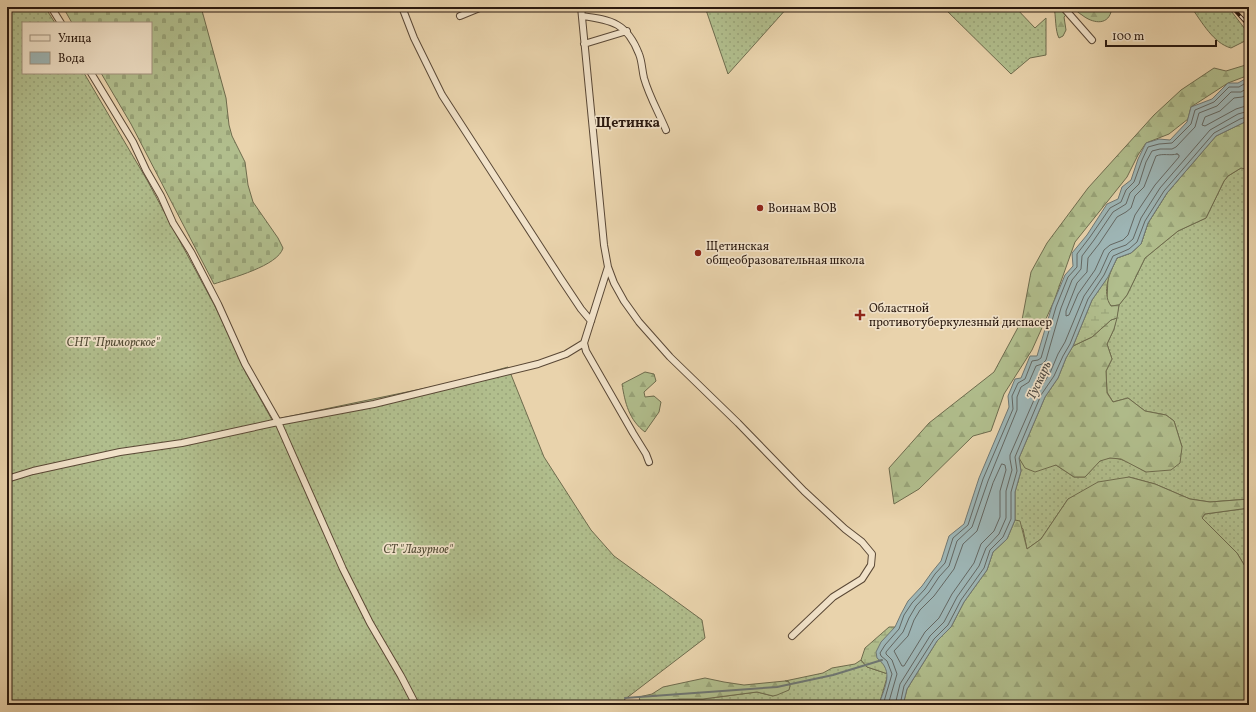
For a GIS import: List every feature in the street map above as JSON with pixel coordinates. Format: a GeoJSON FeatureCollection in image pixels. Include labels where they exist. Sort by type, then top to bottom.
{"type":"FeatureCollection","features":[{"type":"Feature","properties":{"kind":"street"},"geometry":{"type":"LineString","coordinates":[[51,7],[60,22]]}},
{"type":"Feature","properties":{"kind":"street"},"geometry":{"type":"LineString","coordinates":[[402,7],[414,38],[442,95],[580,309],[591,321]]}},
{"type":"Feature","properties":{"kind":"street"},"geometry":{"type":"LineString","coordinates":[[460,16],[482,7]]}},
{"type":"Feature","properties":{"kind":"street"},"geometry":{"type":"LineString","coordinates":[[581,7],[601,218],[608,266],[624,301],[656,342],[804,491],[845,530],[862,542],[872,554],[871,565],[862,579],[833,597],[792,636]]}},
{"type":"Feature","properties":{"kind":"street"},"geometry":{"type":"LineString","coordinates":[[1063,7],[1092,40]]}},
{"type":"Feature","properties":{"kind":"street"},"geometry":{"type":"LineString","coordinates":[[582,16],[600,18],[615,22],[627,32],[639,54],[644,79],[666,130]]}},
{"type":"Feature","properties":{"kind":"street"},"geometry":{"type":"LineString","coordinates":[[584,44],[627,32]]}},
{"type":"Feature","properties":{"kind":"street"},"geometry":{"type":"LineString","coordinates":[[92,74],[133,142],[146,170],[218,304],[245,364],[278,422],[343,569],[370,622],[416,705]]}},
{"type":"Feature","properties":{"kind":"street"},"geometry":{"type":"LineString","coordinates":[[608,266],[584,343],[586,350],[650,462]]}},
{"type":"Feature","properties":{"kind":"street"},"geometry":{"type":"LineString","coordinates":[[7,479],[33,471],[112,454],[188,442],[278,422],[374,404],[538,364],[566,354],[584,343]]}},
{"type":"Feature","properties":{"kind":"green space","name":"СТ \"Лазурное\""},"geometry":{"type":"Polygon","coordinates":[[[7,7],[45,7],[54,22],[22,22],[22,74],[85,74],[147,180],[218,312],[246,373],[272,420],[450,383],[508,367],[544,457],[591,530],[614,556],[702,620],[705,638],[624,700],[626,705],[7,705],[7,7]]]}},
{"type":"Feature","properties":{"kind":"green space"},"geometry":{"type":"Polygon","coordinates":[[[63,7],[201,7],[226,98],[229,125],[232,136],[245,162],[248,185],[253,202],[278,238],[283,248],[279,254],[263,266],[242,275],[214,284],[131,124],[102,74],[152,74],[152,22],[71,22],[63,7]]]}},
{"type":"Feature","properties":{"kind":"green space"},"geometry":{"type":"Polygon","coordinates":[[[705,7],[788,7],[728,74],[705,7]]]}},
{"type":"Feature","properties":{"kind":"green space"},"geometry":{"type":"Polygon","coordinates":[[[943,7],[1015,7],[1035,28],[1046,18],[1046,55],[1030,58],[1011,74],[943,7]]]}},
{"type":"Feature","properties":{"kind":"green space"},"geometry":{"type":"Polygon","coordinates":[[[1054,7],[1099,7],[1111,12],[1106,20],[1099,22],[1090,20],[1072,9],[1064,17],[1066,30],[1063,36],[1059,38],[1054,7]]]}},
{"type":"Feature","properties":{"kind":"green space"},"geometry":{"type":"Polygon","coordinates":[[[1191,7],[1228,7],[1249,34],[1249,39],[1231,48],[1219,42],[1208,31],[1191,7]]]}},
{"type":"Feature","properties":{"kind":"green space"},"geometry":{"type":"Polygon","coordinates":[[[1249,64],[1249,75],[1228,83],[1191,107],[1188,119],[1169,134],[1146,143],[1127,177],[1075,242],[1054,301],[1032,350],[1004,394],[991,431],[973,436],[919,489],[894,504],[889,468],[929,423],[994,372],[1022,320],[1031,272],[1047,243],[1088,188],[1154,115],[1181,90],[1214,68],[1226,71],[1249,64]]]}},
{"type":"Feature","properties":{"kind":"green space"},"geometry":{"type":"Polygon","coordinates":[[[1249,120],[1249,170],[1241,168],[1228,176],[1224,181],[1206,218],[1178,231],[1145,258],[1127,295],[1119,305],[1111,306],[1107,300],[1108,277],[1117,258],[1131,253],[1141,244],[1148,223],[1167,193],[1216,136],[1249,120]]]}},
{"type":"Feature","properties":{"kind":"green space"},"geometry":{"type":"Polygon","coordinates":[[[1201,153],[1167,193],[1148,223],[1141,244],[1131,253],[1117,258],[1109,276],[1107,295],[1111,306],[1119,305],[1117,318],[1111,320],[1092,337],[1073,346],[1092,300],[1107,278],[1093,275],[1201,153]]]}},
{"type":"Feature","properties":{"kind":"green space"},"geometry":{"type":"Polygon","coordinates":[[[1241,168],[1249,169],[1249,499],[1210,502],[1190,499],[1155,484],[1129,477],[1068,499],[1041,539],[1027,549],[1023,529],[1015,520],[1015,492],[1021,471],[1019,458],[1025,467],[1056,465],[1074,477],[1085,477],[1100,461],[1112,458],[1124,460],[1146,472],[1182,447],[1174,421],[1166,415],[1145,411],[1128,398],[1113,402],[1107,392],[1106,371],[1112,359],[1107,344],[1114,329],[1119,305],[1127,295],[1145,258],[1178,231],[1206,218],[1224,181],[1228,176],[1241,168]]]}},
{"type":"Feature","properties":{"kind":"green space"},"geometry":{"type":"Polygon","coordinates":[[[1117,318],[1107,344],[1112,359],[1106,371],[1107,393],[1113,402],[1128,398],[1145,411],[1166,415],[1174,421],[1182,447],[1180,463],[1171,470],[1146,472],[1121,459],[1110,458],[1100,461],[1085,477],[1074,477],[1056,465],[1035,472],[1025,468],[1019,458],[1045,397],[1058,378],[1066,358],[1073,346],[1092,337],[1111,320],[1117,318]]]}},
{"type":"Feature","properties":{"kind":"green space"},"geometry":{"type":"Polygon","coordinates":[[[645,372],[654,374],[656,381],[644,392],[645,397],[654,396],[661,402],[659,412],[645,432],[631,417],[622,384],[645,372]]]}},
{"type":"Feature","properties":{"kind":"green space"},"geometry":{"type":"Polygon","coordinates":[[[1129,477],[1155,484],[1190,499],[1210,502],[1249,499],[1249,508],[1205,514],[1202,518],[1237,553],[1249,573],[1249,705],[903,705],[907,689],[937,641],[951,627],[964,602],[987,570],[993,552],[1007,539],[1015,520],[1020,521],[1027,549],[1041,539],[1068,499],[1098,482],[1129,477]]]}},
{"type":"Feature","properties":{"kind":"green space"},"geometry":{"type":"Polygon","coordinates":[[[1249,508],[1249,573],[1237,553],[1202,518],[1205,514],[1249,508]]]}},
{"type":"Feature","properties":{"kind":"green space"},"geometry":{"type":"Polygon","coordinates":[[[889,627],[895,627],[888,674],[867,667],[861,660],[865,648],[889,627]]]}},
{"type":"Feature","properties":{"kind":"green space"},"geometry":{"type":"Polygon","coordinates":[[[861,660],[867,667],[888,674],[879,705],[680,705],[679,699],[703,699],[757,692],[773,696],[789,682],[785,681],[823,673],[832,668],[855,664],[861,660]]]}},
{"type":"Feature","properties":{"kind":"green space"},"geometry":{"type":"Polygon","coordinates":[[[705,678],[744,685],[785,681],[789,682],[790,686],[789,690],[773,696],[757,692],[703,699],[679,699],[649,702],[640,701],[639,697],[652,694],[663,687],[705,678]]]}},
{"type":"Feature","properties":{"kind":"water","name":"Тускарь"},"geometry":{"type":"Polygon","coordinates":[[[1249,77],[1249,120],[1216,136],[1167,193],[1148,223],[1141,244],[1131,253],[1117,258],[1108,277],[1092,300],[1073,346],[1066,358],[1058,378],[1045,397],[1019,458],[1021,471],[1015,492],[1015,520],[1007,539],[993,552],[987,570],[964,602],[951,627],[937,641],[907,689],[903,705],[879,705],[887,680],[887,674],[886,669],[877,658],[876,652],[881,642],[895,627],[908,601],[922,586],[941,561],[949,536],[964,524],[979,478],[1009,407],[1008,396],[1015,379],[1021,378],[1030,356],[1037,356],[1052,306],[1065,275],[1073,266],[1072,253],[1087,235],[1107,204],[1118,199],[1122,187],[1131,180],[1138,159],[1146,143],[1159,139],[1170,140],[1187,122],[1191,107],[1212,99],[1228,83],[1238,83],[1249,77]]]}},
{"type":"Feature","properties":{"kind":"waterway"},"geometry":{"type":"LineString","coordinates":[[625,698],[777,687],[833,675],[882,660]]}},
{"type":"Feature","properties":{"kind":"railway"},"geometry":{"type":"LineString","coordinates":[[1232,7],[1249,26]]}},
{"type":"Feature","properties":{"kind":"place","name":"Воинам ВОВ"},"geometry":{"type":"Point","coordinates":[760,208]}},
{"type":"Feature","properties":{"kind":"place","name":"Щетинская общеобразовательная школа"},"geometry":{"type":"Point","coordinates":[698,253]}},
{"type":"Feature","properties":{"kind":"place","name":"Областной противотуберкулезный диспасер"},"geometry":{"type":"Point","coordinates":[860,315]}},
{"type":"Feature","properties":{"kind":"district","name":"Щетинка"},"geometry":{"type":"Point","coordinates":[628,122]}},
{"type":"Feature","properties":{"kind":"park label","name":"СНТ \"Приморское\""},"geometry":{"type":"Point","coordinates":[113,342]}}]}
